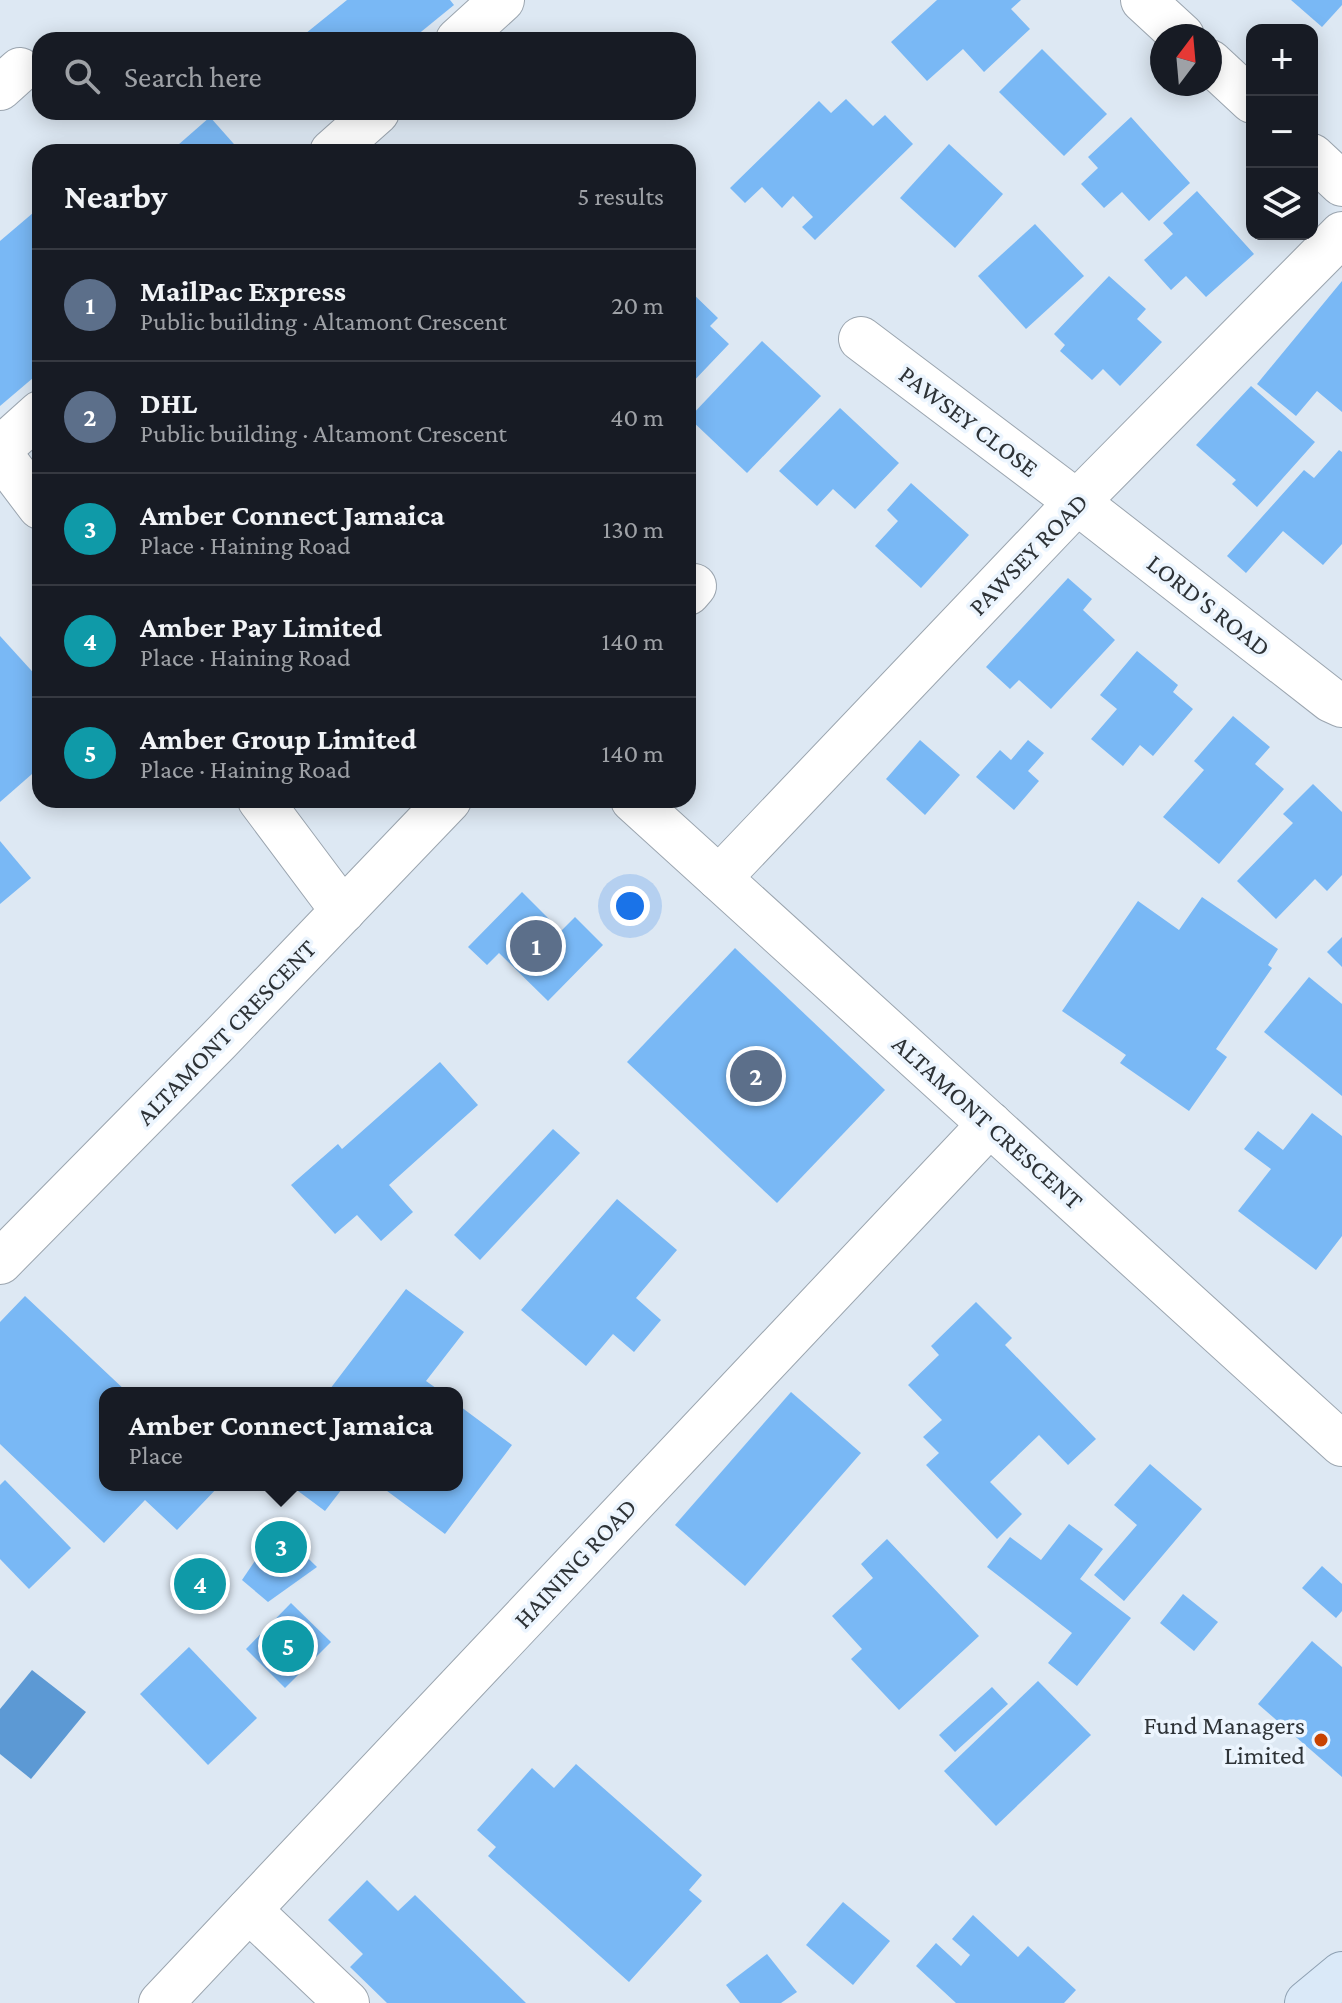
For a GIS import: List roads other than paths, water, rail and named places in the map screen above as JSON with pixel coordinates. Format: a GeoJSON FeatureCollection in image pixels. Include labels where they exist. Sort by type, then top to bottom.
{"type":"FeatureCollection","features":[{"type":"Feature","properties":{"kind":"main road"},"geometry":{"type":"LineString","coordinates":[[1307,2003],[1342,1974]]}},
{"type":"Feature","properties":{"kind":"street"},"geometry":{"type":"LineString","coordinates":[[467,32],[502,0]]}},
{"type":"Feature","properties":{"kind":"street"},"geometry":{"type":"LineString","coordinates":[[1143,0],[1169,24]]}},
{"type":"Feature","properties":{"kind":"street"},"geometry":{"type":"LineString","coordinates":[[1222,73],[1247,96]]}},
{"type":"Feature","properties":{"kind":"street"},"geometry":{"type":"LineString","coordinates":[[341,144],[368,120]]}},
{"type":"Feature","properties":{"kind":"street"},"geometry":{"type":"LineString","coordinates":[[1318,162],[1342,184]]}},
{"type":"Feature","properties":{"kind":"street","name":"PAWSEY ROAD"},"geometry":{"type":"LineString","coordinates":[[719,878],[1077,502],[1342,234]]}},
{"type":"Feature","properties":{"kind":"street","name":"PAWSEY CLOSE"},"geometry":{"type":"LineString","coordinates":[[861,339],[1077,502]]}},
{"type":"Feature","properties":{"kind":"street"},"geometry":{"type":"LineString","coordinates":[[32,421],[0,451],[32,496]]}},
{"type":"Feature","properties":{"kind":"street","name":"LORD'S ROAD"},"geometry":{"type":"LineString","coordinates":[[1077,502],[1331,700],[1342,705]]}},
{"type":"Feature","properties":{"kind":"street"},"geometry":{"type":"LineString","coordinates":[[266,808],[343,911]]}},
{"type":"Feature","properties":{"kind":"street","name":"ALTAMONT CRESCENT"},"geometry":{"type":"LineString","coordinates":[[0,1262],[441,808]]}},
{"type":"Feature","properties":{"kind":"street","name":"ALTAMONT CRESCENT"},"geometry":{"type":"LineString","coordinates":[[642,808],[1342,1444]]}},
{"type":"Feature","properties":{"kind":"street","name":"HAINING ROAD"},"geometry":{"type":"LineString","coordinates":[[161,2003],[990,1124]]}},
{"type":"Feature","properties":{"kind":"street"},"geometry":{"type":"LineString","coordinates":[[249,1910],[347,2003]]}},
{"type":"Feature","properties":{"kind":"water"},"geometry":{"type":"Polygon","coordinates":[[[32,1670],[86,1712],[31,1779],[0,1754],[0,1709],[32,1670]]]}},
{"type":"Feature","properties":{"kind":"place","name":"MailPac Express"},"geometry":{"type":"Point","coordinates":[536,946]}},
{"type":"Feature","properties":{"kind":"place","name":"DHL"},"geometry":{"type":"Point","coordinates":[756,1076]}},
{"type":"Feature","properties":{"kind":"place","name":"Amber Connect Jamaica"},"geometry":{"type":"Point","coordinates":[281,1547]}},
{"type":"Feature","properties":{"kind":"place","name":"Amber Pay Limited"},"geometry":{"type":"Point","coordinates":[200,1584]}},
{"type":"Feature","properties":{"kind":"place","name":"Amber Group Limited"},"geometry":{"type":"Point","coordinates":[288,1646]}},
{"type":"Feature","properties":{"kind":"place","name":"Fund Managers Limited"},"geometry":{"type":"Point","coordinates":[1321,1740]}}]}
